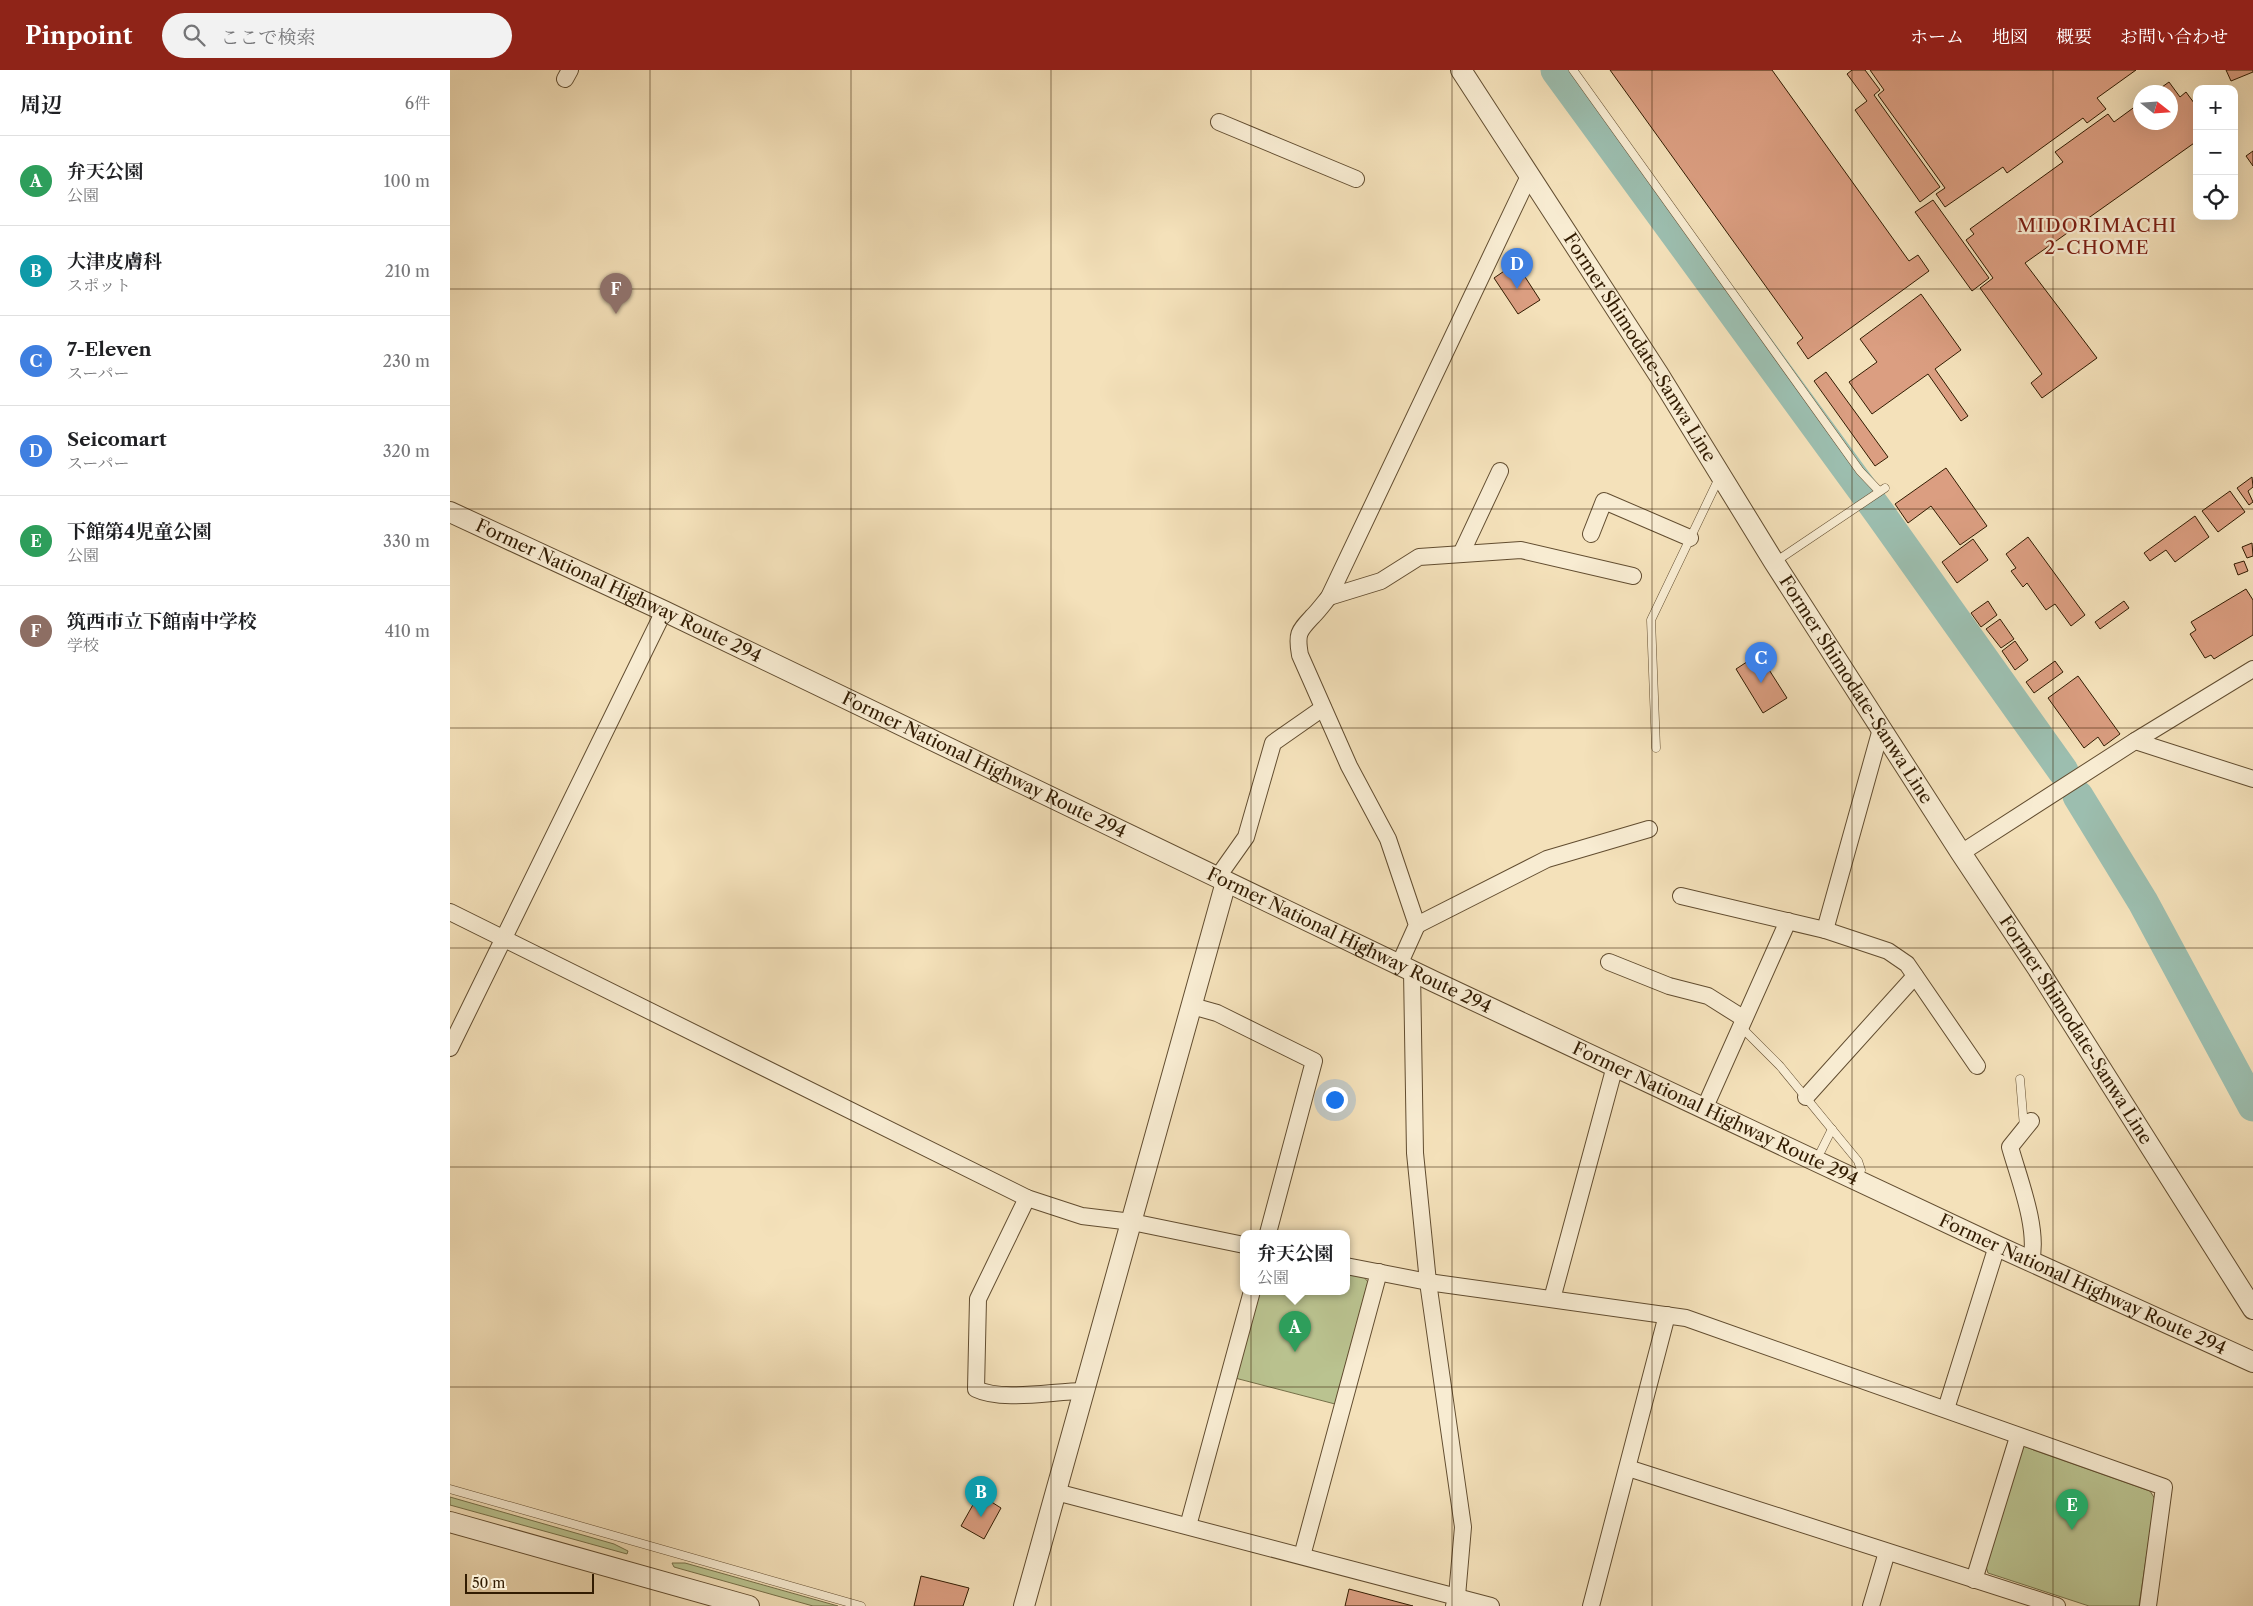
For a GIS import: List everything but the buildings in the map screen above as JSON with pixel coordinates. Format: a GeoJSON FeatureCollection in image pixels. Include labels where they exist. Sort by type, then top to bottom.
{"type":"FeatureCollection","features":[{"type":"Feature","properties":{"kind":"street","name":"Former Shimodate-Sanwa Line"},"geometry":{"type":"LineString","coordinates":[[1462,70],[1659,375],[1774,562],[1961,854],[2043,977],[2253,1309]]}},
{"type":"Feature","properties":{"kind":"street"},"geometry":{"type":"LineString","coordinates":[[1219,122],[1356,179]]}},
{"type":"Feature","properties":{"kind":"street"},"geometry":{"type":"LineString","coordinates":[[1456,1601],[1463,1527],[1428,1282],[1415,1153],[1406,968],[1417,925],[1388,838],[1349,766],[1300,655],[1298,642],[1302,626],[1314,616],[1329,597],[1529,176]]}},
{"type":"Feature","properties":{"kind":"street"},"geometry":{"type":"LineString","coordinates":[[1462,554],[1500,471]]}},
{"type":"Feature","properties":{"kind":"street"},"geometry":{"type":"LineString","coordinates":[[1591,534],[1604,501],[1690,538]]}},
{"type":"Feature","properties":{"kind":"street","name":"Former National Highway Route 294"},"geometry":{"type":"LineString","coordinates":[[450,512],[664,611],[1406,968],[1997,1246],[2253,1362]]}},
{"type":"Feature","properties":{"kind":"street"},"geometry":{"type":"LineString","coordinates":[[1329,597],[1381,582],[1418,557],[1521,550],[1633,576]]}},
{"type":"Feature","properties":{"kind":"street"},"geometry":{"type":"LineString","coordinates":[[450,1048],[664,611]]}},
{"type":"Feature","properties":{"kind":"street"},"geometry":{"type":"LineString","coordinates":[[1961,854],[2136,741],[2253,670]]}},
{"type":"Feature","properties":{"kind":"street"},"geometry":{"type":"LineString","coordinates":[[1024,1606],[1192,1006],[1222,880],[1246,837],[1273,743],[1323,708]]}},
{"type":"Feature","properties":{"kind":"street"},"geometry":{"type":"LineString","coordinates":[[1825,930],[1881,729]]}},
{"type":"Feature","properties":{"kind":"street"},"geometry":{"type":"LineString","coordinates":[[2136,741],[2253,779]]}},
{"type":"Feature","properties":{"kind":"street"},"geometry":{"type":"LineString","coordinates":[[1417,925],[1547,858],[1649,829]]}},
{"type":"Feature","properties":{"kind":"street"},"geometry":{"type":"LineString","coordinates":[[1681,896],[1825,930],[1888,951],[1907,964],[1977,1066]]}},
{"type":"Feature","properties":{"kind":"street"},"geometry":{"type":"LineString","coordinates":[[450,912],[1027,1198],[1082,1216],[1132,1222],[1240,1244]]}},
{"type":"Feature","properties":{"kind":"street"},"geometry":{"type":"LineString","coordinates":[[1705,1107],[1788,921]]}},
{"type":"Feature","properties":{"kind":"street"},"geometry":{"type":"LineString","coordinates":[[1610,962],[1669,986],[1708,996],[1742,1022]]}},
{"type":"Feature","properties":{"kind":"street"},"geometry":{"type":"LineString","coordinates":[[1806,1098],[1915,976]]}},
{"type":"Feature","properties":{"kind":"street"},"geometry":{"type":"LineString","coordinates":[[1192,1006],[1217,1012],[1314,1061],[1269,1230]]}},
{"type":"Feature","properties":{"kind":"street"},"geometry":{"type":"LineString","coordinates":[[1552,1298],[1615,1066]]}},
{"type":"Feature","properties":{"kind":"street"},"geometry":{"type":"LineString","coordinates":[[2027,1125],[2010,1147],[2029,1216],[2033,1252],[2031,1261]]}},
{"type":"Feature","properties":{"kind":"street"},"geometry":{"type":"LineString","coordinates":[[1027,1198],[978,1299],[976,1389],[1000,1395],[1084,1391]]}},
{"type":"Feature","properties":{"kind":"street"},"geometry":{"type":"LineString","coordinates":[[1946,1409],[1997,1246]]}},
{"type":"Feature","properties":{"kind":"street"},"geometry":{"type":"LineString","coordinates":[[1350,1267],[1428,1282],[1686,1318],[1946,1409],[2018,1437],[2164,1487],[2148,1606]]}},
{"type":"Feature","properties":{"kind":"street"},"geometry":{"type":"LineString","coordinates":[[1302,1556],[1379,1272]]}},
{"type":"Feature","properties":{"kind":"street"},"geometry":{"type":"LineString","coordinates":[[1188,1526],[1251,1295]]}},
{"type":"Feature","properties":{"kind":"street"},"geometry":{"type":"LineString","coordinates":[[1591,1606],[1667,1315]]}},
{"type":"Feature","properties":{"kind":"street"},"geometry":{"type":"LineString","coordinates":[[1974,1580],[2018,1437]]}},
{"type":"Feature","properties":{"kind":"street"},"geometry":{"type":"LineString","coordinates":[[1628,1468],[2057,1606]]}},
{"type":"Feature","properties":{"kind":"street"},"geometry":{"type":"LineString","coordinates":[[1056,1492],[1302,1556],[1456,1601],[1491,1606]]}},
{"type":"Feature","properties":{"kind":"street"},"geometry":{"type":"LineString","coordinates":[[450,1522],[749,1606]]}},
{"type":"Feature","properties":{"kind":"street"},"geometry":{"type":"LineString","coordinates":[[1871,1606],[1887,1552]]}},
{"type":"Feature","properties":{"kind":"lane"},"geometry":{"type":"LineString","coordinates":[[1573,70],[1860,471],[1879,491],[1774,562]]}},
{"type":"Feature","properties":{"kind":"lane"},"geometry":{"type":"LineString","coordinates":[[1656,748],[1651,620],[1721,475]]}},
{"type":"Feature","properties":{"kind":"lane"},"geometry":{"type":"LineString","coordinates":[[1742,1022],[1858,1161],[1861,1170]]}},
{"type":"Feature","properties":{"kind":"lane"},"geometry":{"type":"LineString","coordinates":[[2020,1079],[2027,1125]]}},
{"type":"Feature","properties":{"kind":"lane"},"geometry":{"type":"LineString","coordinates":[[1821,1151],[1832,1129]]}},
{"type":"Feature","properties":{"kind":"lane"},"geometry":{"type":"LineString","coordinates":[[450,1489],[861,1606]]}},
{"type":"Feature","properties":{"kind":"green space"},"geometry":{"type":"Polygon","coordinates":[[[1350,1269],[1358,1270],[1368,1282],[1335,1404],[1235,1378],[1258,1295],[1350,1295],[1350,1269]]]}},
{"type":"Feature","properties":{"kind":"green space"},"geometry":{"type":"Polygon","coordinates":[[[2023,1446],[2150,1491],[2155,1499],[2139,1606],[2089,1606],[1988,1573],[1984,1560],[2023,1446]]]}},
{"type":"Feature","properties":{"kind":"green space"},"geometry":{"type":"Polygon","coordinates":[[[450,1497],[614,1544],[628,1551],[627,1554],[450,1505],[450,1497]]]}},
{"type":"Feature","properties":{"kind":"green space"},"geometry":{"type":"Polygon","coordinates":[[[672,1563],[685,1563],[838,1606],[813,1606],[674,1567],[672,1563]]]}},
{"type":"Feature","properties":{"kind":"waterway"},"geometry":{"type":"LineString","coordinates":[[1556,70],[1881,515],[2063,771]]}},
{"type":"Feature","properties":{"kind":"waterway"},"geometry":{"type":"LineString","coordinates":[[2078,796],[2143,902],[2253,1106]]}},
{"type":"Feature","properties":{"kind":"place","name":"Seicomart"},"geometry":{"type":"Point","coordinates":[1517,289]}},
{"type":"Feature","properties":{"kind":"place","name":"筑西市立下館南中学校"},"geometry":{"type":"Point","coordinates":[616,314]}},
{"type":"Feature","properties":{"kind":"place","name":"7-Eleven"},"geometry":{"type":"Point","coordinates":[1761,683]}},
{"type":"Feature","properties":{"kind":"place","name":"弁天公園"},"geometry":{"type":"Point","coordinates":[1295,1352]}},
{"type":"Feature","properties":{"kind":"place","name":"大津皮膚科"},"geometry":{"type":"Point","coordinates":[981,1517]}},
{"type":"Feature","properties":{"kind":"place","name":"下館第4児童公園"},"geometry":{"type":"Point","coordinates":[2072,1530]}},
{"type":"Feature","properties":{"kind":"district","name":"MIDORIMACHI 2-CHOME"},"geometry":{"type":"Point","coordinates":[2097,236]}}]}
